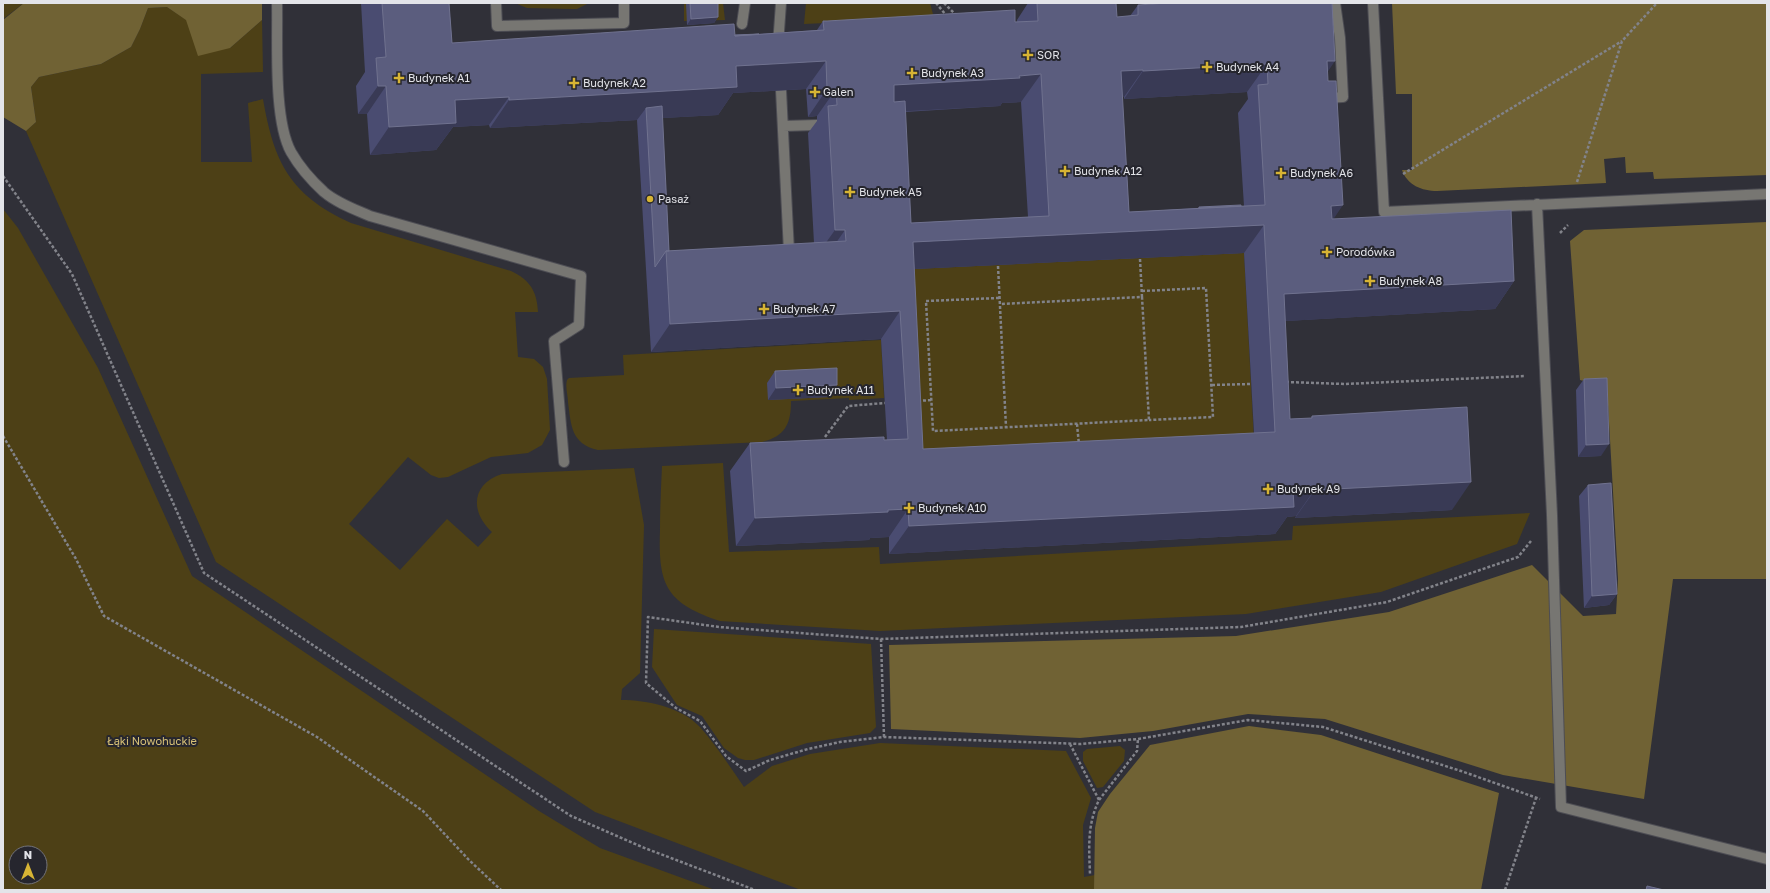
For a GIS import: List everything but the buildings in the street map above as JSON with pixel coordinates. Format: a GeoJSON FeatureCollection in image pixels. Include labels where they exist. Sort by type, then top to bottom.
{"type":"FeatureCollection","features":[{"type":"Feature","properties":{"kind":"lane"},"geometry":{"type":"LineString","coordinates":[[277,3],[279,93],[283,131],[290,151],[305,171],[324,192],[345,206],[370,216],[581,276],[579,325],[554,341],[564,462]]}},
{"type":"Feature","properties":{"kind":"lane"},"geometry":{"type":"LineString","coordinates":[[496,3],[497,26],[624,23],[624,3]]}},
{"type":"Feature","properties":{"kind":"lane"},"geometry":{"type":"LineString","coordinates":[[742,24],[745,3]]}},
{"type":"Feature","properties":{"kind":"lane"},"geometry":{"type":"LineString","coordinates":[[779,53],[778,34],[781,3]]}},
{"type":"Feature","properties":{"kind":"lane"},"geometry":{"type":"LineString","coordinates":[[1315,98],[1343,97],[1340,38],[1335,3]]}},
{"type":"Feature","properties":{"kind":"lane"},"geometry":{"type":"LineString","coordinates":[[1373,3],[1384,212],[1767,194]]}},
{"type":"Feature","properties":{"kind":"lane"},"geometry":{"type":"LineString","coordinates":[[780,90],[789,252]]}},
{"type":"Feature","properties":{"kind":"lane"},"geometry":{"type":"LineString","coordinates":[[783,126],[817,125]]}},
{"type":"Feature","properties":{"kind":"lane"},"geometry":{"type":"LineString","coordinates":[[1537,204],[1552,515],[1561,807],[1767,859]]}},
{"type":"Feature","properties":{"kind":"path"},"geometry":{"type":"LineString","coordinates":[[936,3],[940,10],[950,19]]}},
{"type":"Feature","properties":{"kind":"path"},"geometry":{"type":"LineString","coordinates":[[944,3],[963,21]]}},
{"type":"Feature","properties":{"kind":"path"},"geometry":{"type":"LineString","coordinates":[[1400,176],[1622,41],[1657,3]]}},
{"type":"Feature","properties":{"kind":"path"},"geometry":{"type":"LineString","coordinates":[[1575,188],[1622,41]]}},
{"type":"Feature","properties":{"kind":"path"},"geometry":{"type":"LineString","coordinates":[[3,176],[72,274],[204,572],[571,816],[642,847],[755,890]]}},
{"type":"Feature","properties":{"kind":"path"},"geometry":{"type":"LineString","coordinates":[[1140,258],[1149,420]]}},
{"type":"Feature","properties":{"kind":"path"},"geometry":{"type":"LineString","coordinates":[[998,266],[1006,427]]}},
{"type":"Feature","properties":{"kind":"path"},"geometry":{"type":"LineString","coordinates":[[999,298],[926,301],[933,432],[1213,417],[1206,288],[1142,292]]}},
{"type":"Feature","properties":{"kind":"path"},"geometry":{"type":"LineString","coordinates":[[1000,304],[1142,297]]}},
{"type":"Feature","properties":{"kind":"path"},"geometry":{"type":"LineString","coordinates":[[1283,382],[1344,384],[1545,375]]}},
{"type":"Feature","properties":{"kind":"path"},"geometry":{"type":"LineString","coordinates":[[1212,385],[1251,384]]}},
{"type":"Feature","properties":{"kind":"path"},"geometry":{"type":"LineString","coordinates":[[916,401],[931,400]]}},
{"type":"Feature","properties":{"kind":"path"},"geometry":{"type":"LineString","coordinates":[[825,437],[848,406],[885,403]]}},
{"type":"Feature","properties":{"kind":"path"},"geometry":{"type":"LineString","coordinates":[[1077,424],[1079,446]]}},
{"type":"Feature","properties":{"kind":"path"},"geometry":{"type":"LineString","coordinates":[[3,436],[76,559],[104,616],[317,737],[423,811],[469,860],[501,890]]}},
{"type":"Feature","properties":{"kind":"path"},"geometry":{"type":"LineString","coordinates":[[1552,515],[1518,557],[1387,602],[1241,627],[881,639],[719,627],[648,617],[646,683],[676,708],[700,721],[726,756],[746,771],[770,760],[808,749],[840,742],[884,737],[1070,744],[1138,739],[1248,720],[1323,727],[1461,771],[1561,807]]}},
{"type":"Feature","properties":{"kind":"path"},"geometry":{"type":"LineString","coordinates":[[881,639],[884,737]]}},
{"type":"Feature","properties":{"kind":"path"},"geometry":{"type":"LineString","coordinates":[[1090,874],[1089,827],[1092,814],[1099,800],[1137,751],[1138,739]]}},
{"type":"Feature","properties":{"kind":"path"},"geometry":{"type":"LineString","coordinates":[[1070,744],[1099,800]]}},
{"type":"Feature","properties":{"kind":"path"},"geometry":{"type":"LineString","coordinates":[[1505,890],[1536,798]]}},
{"type":"Feature","properties":{"kind":"green space"},"geometry":{"type":"Polygon","coordinates":[[[3,3],[24,3],[3,19],[3,3]]]}},
{"type":"Feature","properties":{"kind":"green space"},"geometry":{"type":"Polygon","coordinates":[[[515,3],[589,3],[577,9],[571,9],[527,8],[515,3]]]}},
{"type":"Feature","properties":{"kind":"green space"},"geometry":{"type":"Polygon","coordinates":[[[684,3],[723,3],[725,20],[684,21],[684,3]]]}},
{"type":"Feature","properties":{"kind":"green space"},"geometry":{"type":"Polygon","coordinates":[[[806,3],[930,3],[934,18],[804,24],[806,3]]]}},
{"type":"Feature","properties":{"kind":"green space"},"geometry":{"type":"Polygon","coordinates":[[[167,7],[230,48],[262,20],[263,72],[201,74],[201,162],[252,162],[248,103],[263,99],[267,122],[280,159],[288,174],[299,188],[313,201],[351,223],[511,271],[518,274],[528,282],[534,292],[538,312],[515,312],[518,357],[534,359],[543,367],[547,379],[550,430],[542,445],[528,453],[491,457],[448,477],[439,478],[431,475],[408,457],[349,524],[400,570],[447,519],[478,547],[492,532],[480,516],[477,507],[479,491],[484,484],[502,474],[634,468],[644,525],[640,673],[622,689],[621,700],[642,701],[663,706],[683,714],[692,720],[712,741],[744,787],[772,766],[810,754],[880,743],[1066,751],[1091,798],[1083,825],[1084,877],[1095,875],[1094,890],[801,890],[595,812],[216,562],[26,131],[36,122],[31,87],[39,77],[101,64],[131,47],[148,8],[167,7]]]}},
{"type":"Feature","properties":{"kind":"green space","name":"Łąki Nowohuckie"},"geometry":{"type":"Polygon","coordinates":[[[3,209],[18,228],[98,368],[192,576],[539,811],[600,848],[715,890],[3,890],[3,209]]]}},
{"type":"Feature","properties":{"kind":"green space"},"geometry":{"type":"Polygon","coordinates":[[[1244,253],[1255,460],[903,477],[894,270],[1244,253]]]}},
{"type":"Feature","properties":{"kind":"green space"},"geometry":{"type":"Polygon","coordinates":[[[881,340],[884,398],[791,401],[790,416],[786,428],[777,436],[762,442],[598,450],[582,443],[577,438],[572,426],[566,388],[567,380],[569,378],[624,375],[623,355],[881,340]]]}},
{"type":"Feature","properties":{"kind":"green space"},"geometry":{"type":"Polygon","coordinates":[[[723,463],[729,552],[879,547],[880,564],[1292,540],[1293,526],[1530,513],[1517,544],[1381,592],[1246,614],[880,631],[720,621],[688,607],[677,599],[669,589],[664,578],[661,565],[660,522],[662,466],[723,463]]]}},
{"type":"Feature","properties":{"kind":"green space"},"geometry":{"type":"Polygon","coordinates":[[[654,629],[871,644],[876,727],[870,733],[807,743],[754,760],[738,758],[724,748],[702,716],[677,705],[652,667],[654,629]]]}},
{"type":"Feature","properties":{"kind":"green space"},"geometry":{"type":"Polygon","coordinates":[[[1120,746],[1125,750],[1124,761],[1103,787],[1097,788],[1083,761],[1083,752],[1087,749],[1120,746]]]}},
{"type":"Feature","properties":{"kind":"shaded area"},"geometry":{"type":"Polygon","coordinates":[[[24,3],[262,3],[262,20],[230,48],[198,56],[186,20],[167,7],[148,8],[131,47],[101,64],[39,77],[31,87],[36,122],[26,131],[3,117],[3,20],[24,3]]]}},
{"type":"Feature","properties":{"kind":"shaded area"},"geometry":{"type":"Polygon","coordinates":[[[1392,3],[1767,3],[1767,175],[1654,179],[1653,172],[1626,173],[1625,157],[1604,159],[1606,183],[1437,191],[1426,190],[1416,186],[1407,180],[1402,170],[1412,170],[1412,94],[1396,94],[1392,3]]]}},
{"type":"Feature","properties":{"kind":"shaded area"},"geometry":{"type":"Polygon","coordinates":[[[1767,222],[1767,579],[1673,579],[1644,799],[1503,775],[1325,719],[1248,714],[1153,731],[1080,738],[891,729],[889,645],[1236,636],[1389,612],[1532,565],[1583,616],[1616,614],[1618,579],[1607,387],[1580,380],[1570,241],[1584,230],[1767,222]]]}},
{"type":"Feature","properties":{"kind":"shaded area"},"geometry":{"type":"Polygon","coordinates":[[[1249,726],[1321,735],[1499,793],[1481,890],[1094,890],[1095,828],[1098,812],[1110,794],[1150,745],[1249,726]]]}},
{"type":"Feature","properties":{"kind":"place","name":"SOR"},"geometry":{"type":"Point","coordinates":[1028,55]}},
{"type":"Feature","properties":{"kind":"place","name":"Budynek A4"},"geometry":{"type":"Point","coordinates":[1207,67]}},
{"type":"Feature","properties":{"kind":"place","name":"Budynek A3"},"geometry":{"type":"Point","coordinates":[912,73]}},
{"type":"Feature","properties":{"kind":"place","name":"Budynek A1"},"geometry":{"type":"Point","coordinates":[399,78]}},
{"type":"Feature","properties":{"kind":"place","name":"Budynek A2"},"geometry":{"type":"Point","coordinates":[574,83]}},
{"type":"Feature","properties":{"kind":"place","name":"Galen"},"geometry":{"type":"Point","coordinates":[815,92]}},
{"type":"Feature","properties":{"kind":"place","name":"Budynek A12"},"geometry":{"type":"Point","coordinates":[1065,171]}},
{"type":"Feature","properties":{"kind":"place","name":"Budynek A6"},"geometry":{"type":"Point","coordinates":[1281,173]}},
{"type":"Feature","properties":{"kind":"place","name":"Budynek A5"},"geometry":{"type":"Point","coordinates":[850,192]}},
{"type":"Feature","properties":{"kind":"place","name":"Pasaż"},"geometry":{"type":"Point","coordinates":[650,199]}},
{"type":"Feature","properties":{"kind":"place","name":"Porodówka"},"geometry":{"type":"Point","coordinates":[1327,252]}},
{"type":"Feature","properties":{"kind":"place","name":"Budynek A8"},"geometry":{"type":"Point","coordinates":[1370,281]}},
{"type":"Feature","properties":{"kind":"place","name":"Budynek A7"},"geometry":{"type":"Point","coordinates":[764,309]}},
{"type":"Feature","properties":{"kind":"place","name":"Budynek A11"},"geometry":{"type":"Point","coordinates":[798,390]}},
{"type":"Feature","properties":{"kind":"place","name":"Budynek A9"},"geometry":{"type":"Point","coordinates":[1268,489]}},
{"type":"Feature","properties":{"kind":"place","name":"Budynek A10"},"geometry":{"type":"Point","coordinates":[909,508]}}]}
